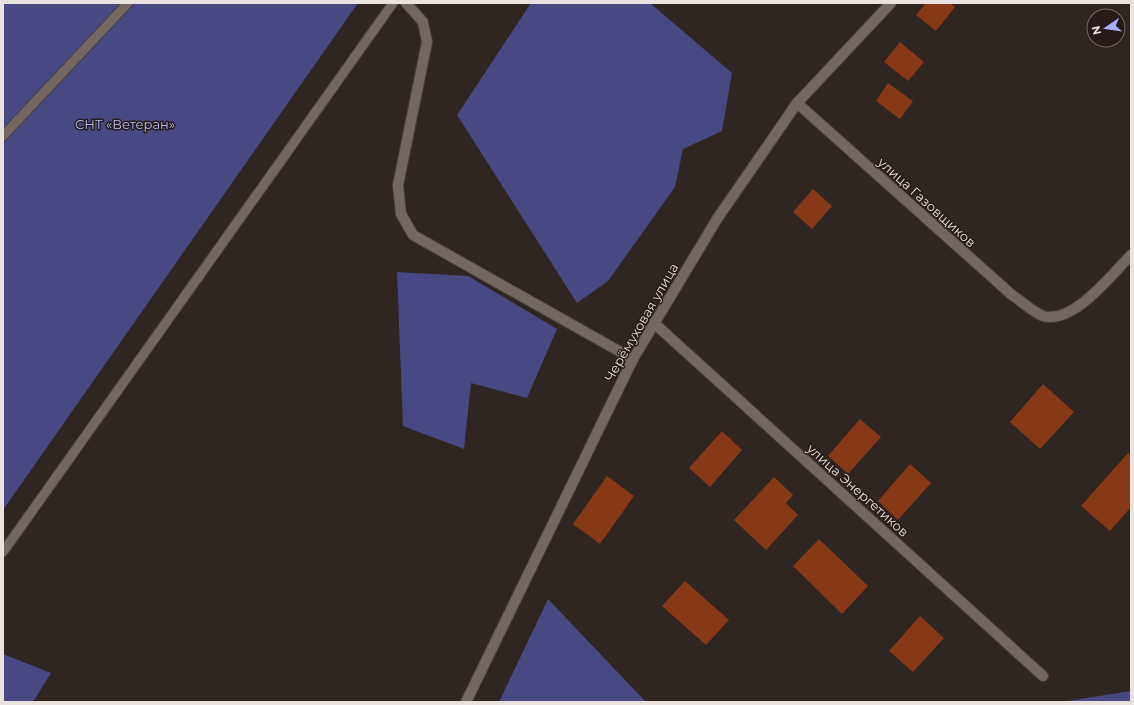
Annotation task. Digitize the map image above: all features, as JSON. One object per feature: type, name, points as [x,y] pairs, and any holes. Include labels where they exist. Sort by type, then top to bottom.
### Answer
[{"type":"street","points":[[406,3],[423,22],[427,42],[398,185],[401,214],[413,235],[633,359]]},
{"type":"street","name":"Черёмуховая улица","points":[[466,702],[633,359],[654,323],[718,219],[797,103],[892,3]]},
{"type":"street","name":"улица Газовщиков","points":[[797,103],[1012,295],[1043,316],[1065,315],[1085,303],[1131,255]]},
{"type":"street","name":"улица Энергетиков","points":[[654,323],[1044,676]]},
{"type":"lane","points":[[3,136],[128,3]]},
{"type":"lane","points":[[3,552],[393,3]]},
{"type":"green space","name":"СНТ «Ветеран»","points":[[3,3],[358,3],[3,510]]},
{"type":"green space","points":[[531,3],[650,3],[732,73],[722,131],[683,149],[675,187],[608,281],[577,303],[457,115]]},
{"type":"green space","points":[[397,272],[468,276],[557,329],[527,398],[471,383],[464,449],[403,426]]},
{"type":"green space","points":[[548,599],[646,702],[499,702]]},
{"type":"green space","points":[[3,654],[51,673],[33,702],[3,702]]},
{"type":"green space","points":[[1131,691],[1131,702],[1061,702]]},
{"type":"building","points":[[926,3],[950,3],[955,7],[936,31],[916,15]]},
{"type":"building","points":[[900,42],[924,62],[908,81],[884,62]]},
{"type":"building","points":[[888,83],[913,101],[900,119],[876,101]]},
{"type":"building","points":[[813,189],[832,206],[812,229],[793,212]]},
{"type":"building","points":[[1043,384],[1074,412],[1040,449],[1010,422]]},
{"type":"building","points":[[860,419],[881,437],[848,474],[828,456]]},
{"type":"building","points":[[722,431],[742,450],[710,487],[689,468]]},
{"type":"building","points":[[1128,453],[1131,456],[1131,507],[1110,531],[1081,506]]},
{"type":"building","points":[[910,464],[931,483],[898,520],[878,501]]},
{"type":"building","points":[[607,476],[634,496],[600,544],[573,524]]},
{"type":"building","points":[[774,477],[793,495],[786,503],[798,515],[766,550],[734,520]]},
{"type":"building","points":[[819,539],[868,586],[842,614],[793,566]]},
{"type":"building","points":[[685,581],[729,620],[706,645],[662,606]]},
{"type":"building","points":[[920,616],[944,638],[913,672],[889,651]]}]
